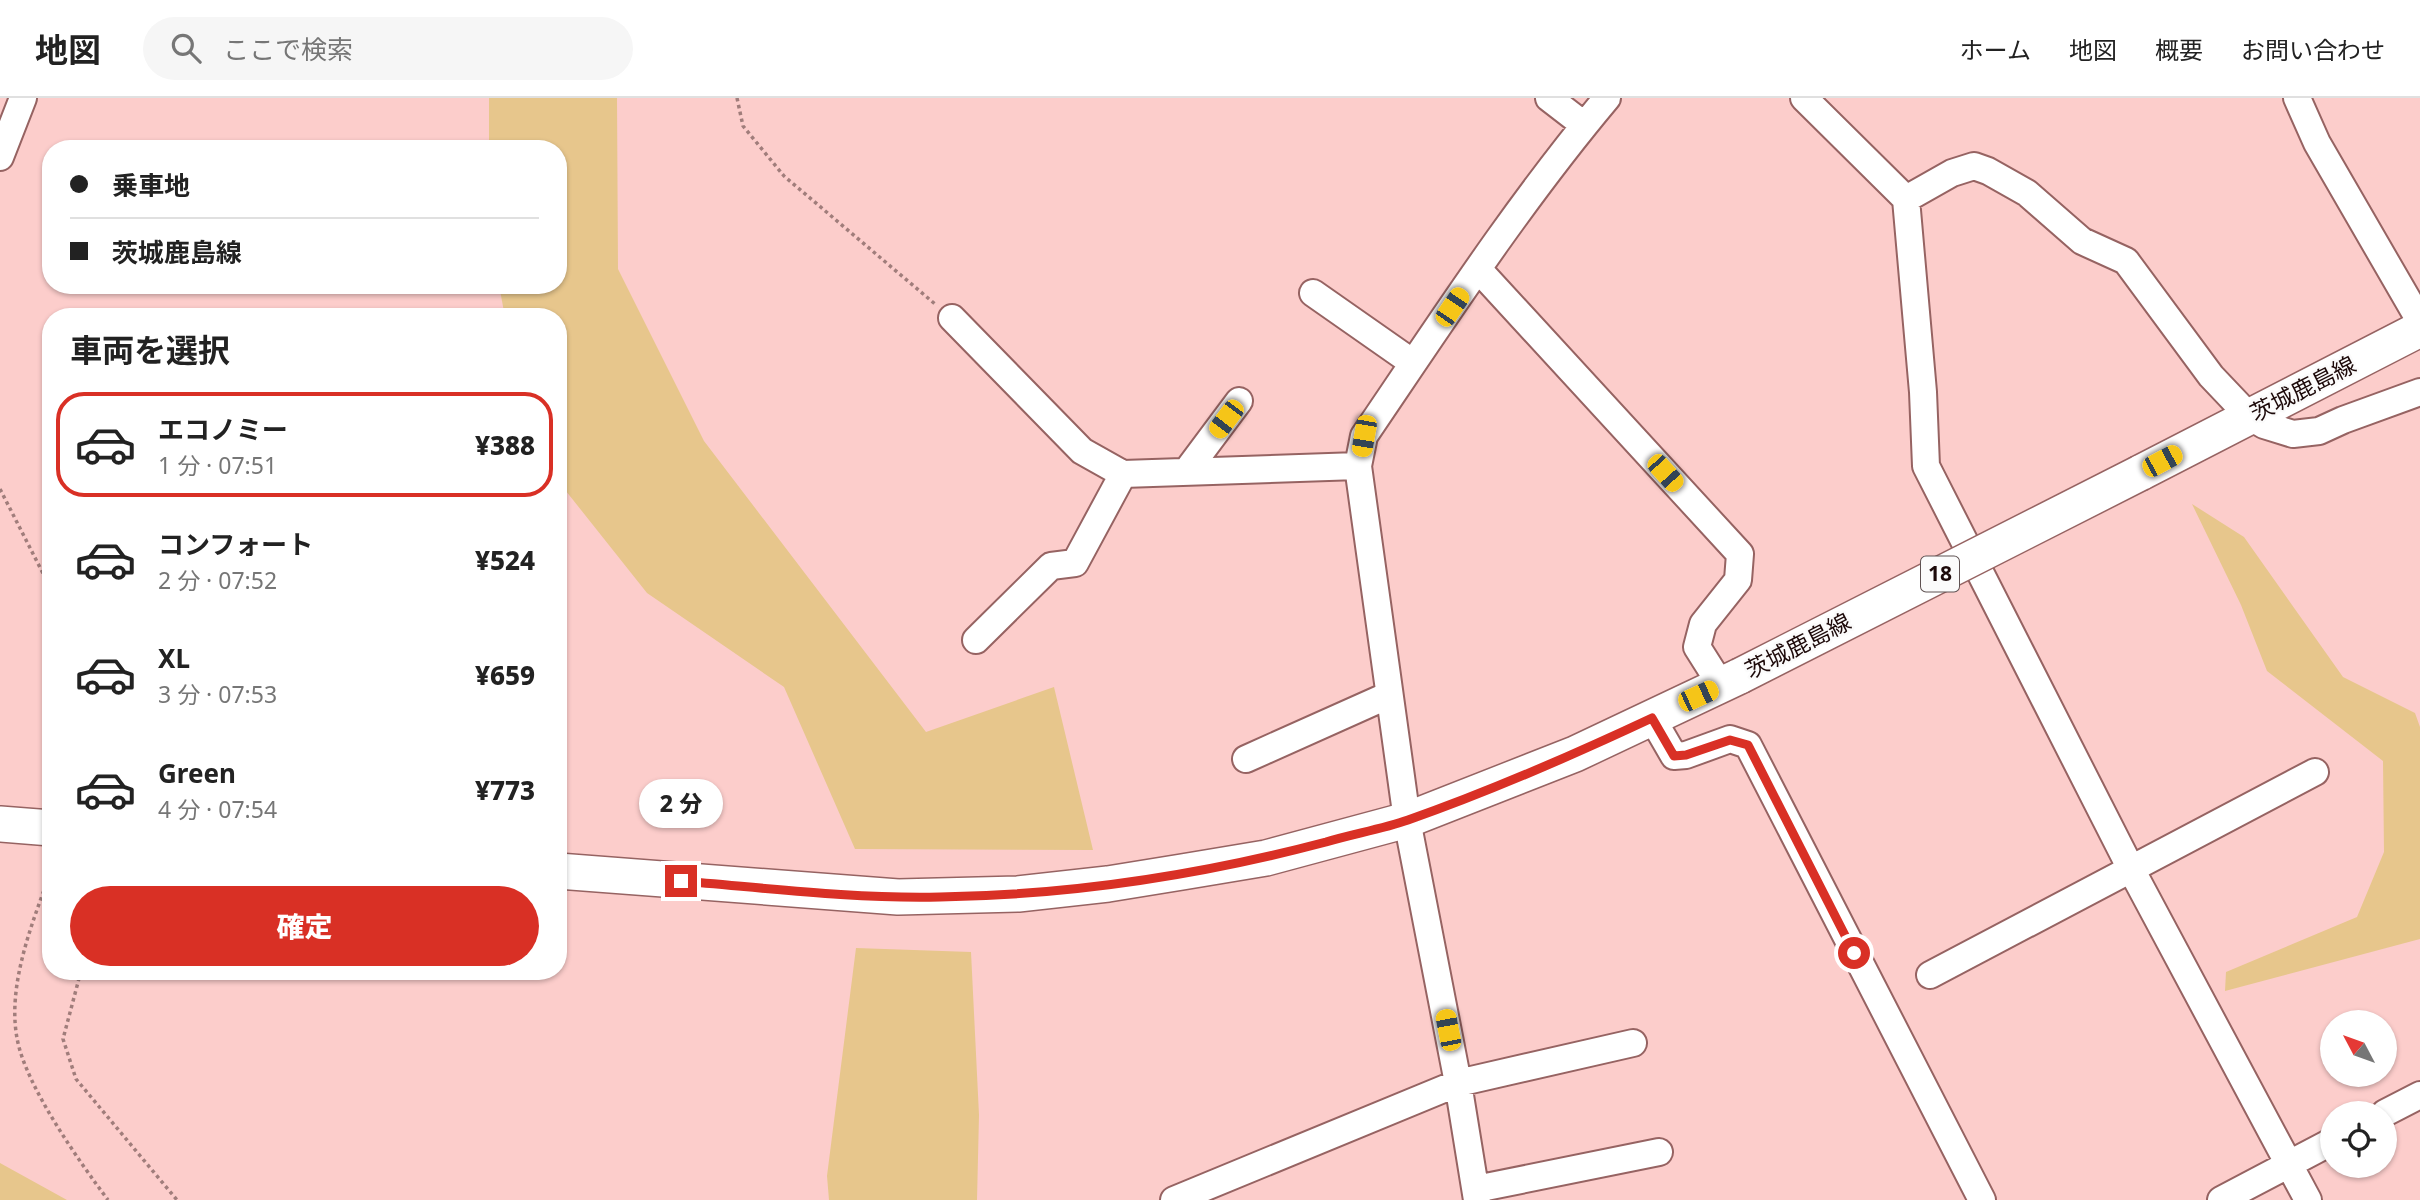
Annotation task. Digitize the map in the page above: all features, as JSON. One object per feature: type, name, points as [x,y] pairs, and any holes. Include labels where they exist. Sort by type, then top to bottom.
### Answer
[{"type":"main road","name":"茨城鹿島線","points":[[567,872],[850,894],[940,897],[1031,892],[1108,884],[1266,858],[1407,820],[1575,754],[1730,681],[2420,329]]},
{"type":"main road","points":[[0,824],[42,827]]},
{"type":"street","points":[[0,157],[23,98]]},
{"type":"street","points":[[1549,98],[1584,125]]},
{"type":"street","points":[[1607,98],[1584,125],[1478,269],[1413,363],[1364,436],[1358,466],[1407,820],[1477,1195],[1659,1152]]},
{"type":"street","points":[[1804,98],[1906,199],[1923,392],[1926,466],[2131,869],[2308,1200]]},
{"type":"street","points":[[2297,98],[2317,143],[2420,321]]},
{"type":"street","points":[[1906,199],[1952,173],[1974,166],[2027,193],[2082,240],[2126,261],[2211,376],[2249,416],[2264,425],[2293,434],[2319,431],[2420,392]]},
{"type":"street","points":[[1478,269],[1740,554],[1738,580],[1703,624],[1697,647],[1730,681]]},
{"type":"street","points":[[1313,293],[1413,363]]},
{"type":"street","points":[[952,318],[1082,450],[1123,474],[1358,466]]},
{"type":"street","points":[[1186,472],[1239,401]]},
{"type":"street","points":[[976,640],[1051,566],[1075,563],[1123,474]]},
{"type":"street","points":[[1246,759],[1389,695]]},
{"type":"street","points":[[1652,718],[1674,756],[1686,755],[1730,740],[1748,745],[1982,1200]]},
{"type":"street","points":[[1930,975],[2315,772]]},
{"type":"street","points":[[1174,1200],[1458,1083],[1633,1043]]},
{"type":"street","points":[[2397,1106],[2420,1094]]},
{"type":"street","points":[[2221,1200],[2320,1148]]},
{"type":"path","points":[[737,98],[743,125],[784,176],[952,318]]},
{"type":"path","points":[[0,489],[42,571]]},
{"type":"path","points":[[42,897],[20,971],[15,1010],[16,1038],[43,1101],[108,1200]]},
{"type":"path","points":[[79,980],[63,1039],[76,1079],[177,1200]]},
{"type":"shaded area","points":[[489,98],[617,98],[618,269],[704,441],[926,732],[1054,687],[1093,850],[855,849],[784,687],[647,593],[567,492],[567,308],[503,308],[501,294],[567,294],[567,140],[489,140]]},
{"type":"shaded area","points":[[2192,504],[2244,537],[2343,677],[2415,713],[2420,727],[2420,939],[2225,991],[2226,972],[2357,917],[2384,852],[2383,761],[2267,671],[2241,605]]},
{"type":"shaded area","points":[[856,948],[971,952],[979,1115],[977,1200],[829,1200],[827,1176]]},
{"type":"shaded area","points":[[0,1163],[67,1200],[0,1200]]},
{"type":"route","points":[[681,881],[898,897],[1018,894],[1108,884],[1266,858],[1407,820],[1575,754],[1652,718],[1674,756],[1686,755],[1730,740],[1748,745],[1854,953]]}]
